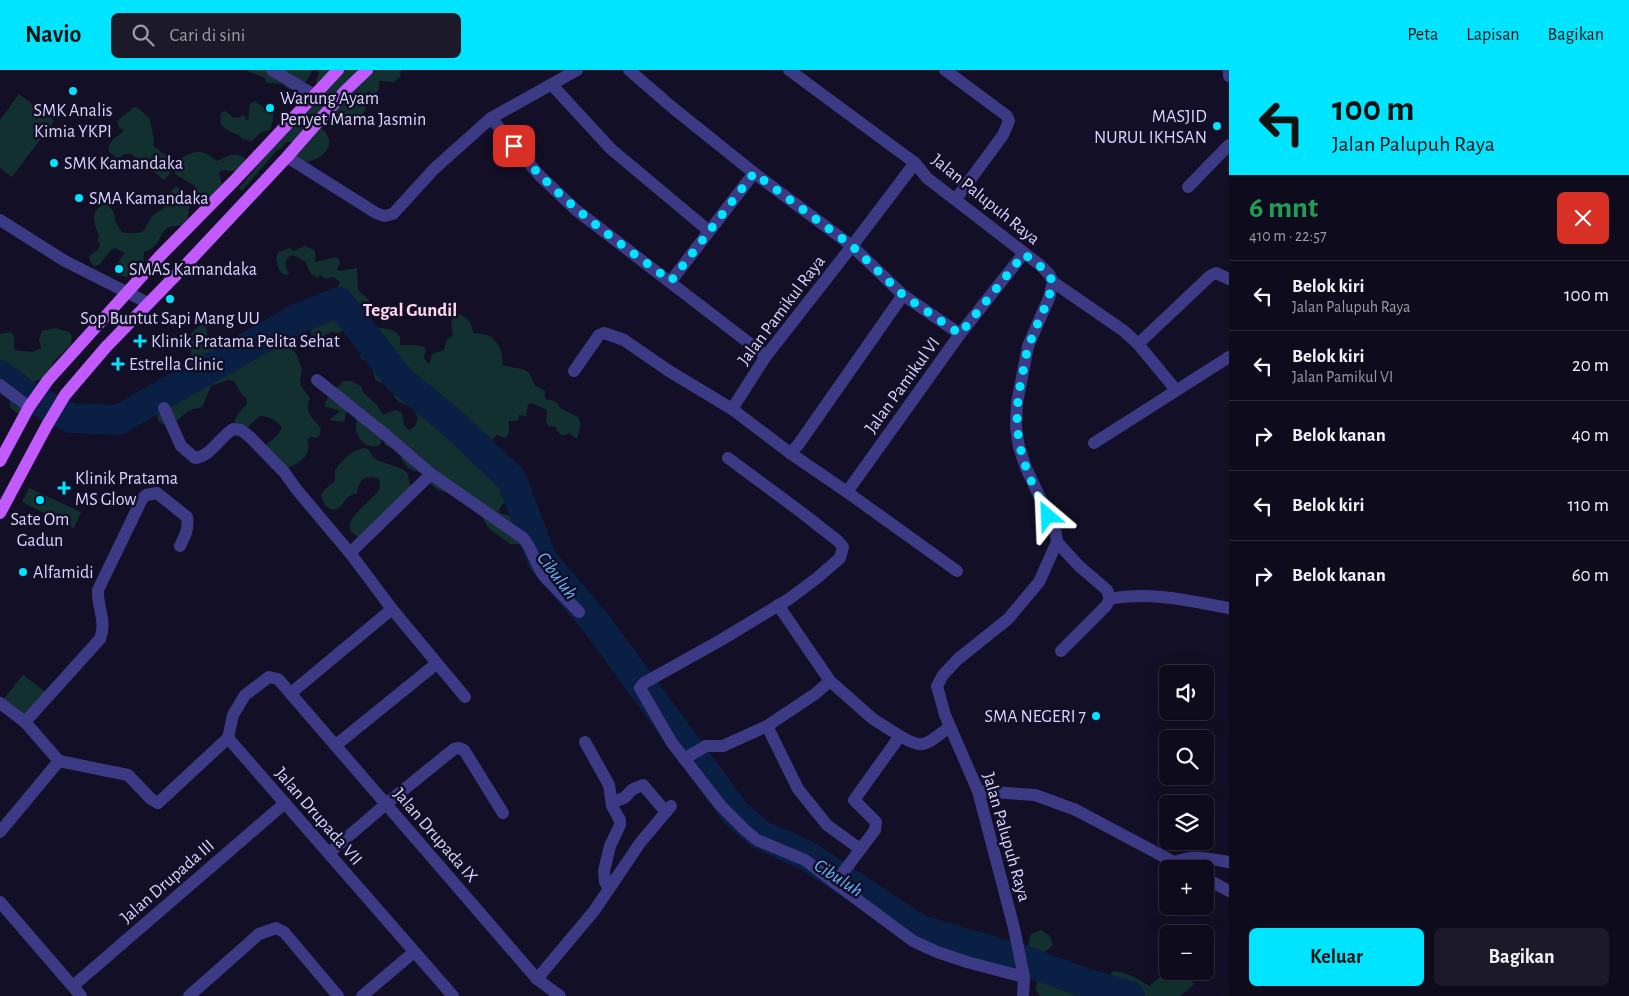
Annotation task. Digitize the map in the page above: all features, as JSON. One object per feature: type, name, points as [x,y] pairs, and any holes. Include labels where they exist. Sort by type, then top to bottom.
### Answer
[{"type":"main road","points":[[0,461],[30,405],[48,380],[127,293],[338,70]]},
{"type":"main road","points":[[0,513],[65,395],[106,347],[287,157],[346,90],[367,70]]},
{"type":"street","points":[[272,70],[314,95]]},
{"type":"street","points":[[287,157],[376,213],[384,216],[393,214],[434,169],[491,118],[577,70]]},
{"type":"street","points":[[629,70],[754,173],[852,246],[903,295],[960,334]]},
{"type":"street","name":"Jalan Palupuh Raya","points":[[790,70],[915,163],[927,178],[1040,265],[1049,274],[1053,282],[1124,331],[1138,344],[1176,390]]},
{"type":"street","points":[[1229,70],[1229,76]]},
{"type":"street","points":[[954,72],[1006,116],[1008,121],[1003,135],[956,199]]},
{"type":"street","points":[[552,85],[611,149],[710,231]]},
{"type":"street","points":[[491,118],[539,175],[564,198],[605,233],[671,281],[766,356]]},
{"type":"street","points":[[1188,187],[1229,145]]},
{"type":"street","name":"Jalan Pamikul Raya","points":[[732,409],[766,356],[915,163]]},
{"type":"street","points":[[671,281],[754,173]]},
{"type":"street","points":[[0,220],[65,261],[148,304]]},
{"type":"street","name":"Jalan Pamikul VI","points":[[847,492],[960,334],[1024,254]]},
{"type":"street","points":[[1138,344],[1210,276],[1216,272],[1229,279]]},
{"type":"street","points":[[1053,282],[1049,298],[1028,346],[1017,403],[1016,427],[1019,447],[1026,468],[1055,529],[1057,542],[1079,566],[1107,590],[1110,599],[1106,606],[1061,651]]},
{"type":"street","points":[[790,453],[798,445],[903,295]]},
{"type":"street","points":[[574,371],[599,335],[604,333],[624,340],[732,409],[790,453],[957,571]]},
{"type":"street","points":[[1094,443],[1229,357]]},
{"type":"street","points":[[316,380],[387,436],[431,474],[523,538],[530,546],[539,569],[544,576],[580,612]]},
{"type":"street","points":[[0,385],[30,405]]},
{"type":"street","points":[[164,408],[181,446],[195,458],[200,458],[208,452],[233,429],[237,428],[244,432],[284,472],[436,664],[465,697]]},
{"type":"street","points":[[728,458],[801,512],[843,547],[840,558],[817,578],[778,605],[642,685],[672,743],[688,756],[721,806],[757,840],[805,860],[838,878],[913,941],[937,952],[967,962],[1022,972]]},
{"type":"street","points":[[350,553],[431,474]]},
{"type":"street","points":[[25,722],[100,639],[104,629],[98,590],[146,495],[157,493],[187,517],[186,535],[180,546]]},
{"type":"street","name":"Jalan Palupuh Raya","points":[[1025,995],[1014,928],[978,791],[942,707],[938,686],[943,675],[958,659],[1008,619],[1038,582],[1057,542]]},
{"type":"street","points":[[1110,599],[1127,596],[1153,596],[1229,608]]},
{"type":"street","points":[[778,605],[830,681],[873,719],[916,745],[922,745],[950,727]]},
{"type":"street","points":[[0,703],[25,722],[59,761],[128,775],[151,799],[158,803],[228,738],[233,715],[245,695],[269,677],[278,678],[291,693],[392,609]]},
{"type":"street","points":[[336,745],[436,664]]},
{"type":"street","points":[[688,756],[706,746],[723,746],[767,726],[815,694],[830,681]]},
{"type":"street","name":"Jalan Drupada IX","points":[[291,693],[537,979],[560,996]]},
{"type":"street","points":[[767,726],[798,789],[827,825],[860,849]]},
{"type":"street","points":[[838,878],[876,830],[876,822],[854,800],[900,736]]},
{"type":"street","name":"Jalan Drupada VII","points":[[228,738],[453,996]]},
{"type":"street","points":[[585,742],[609,785],[612,802],[620,823],[610,846],[604,871],[605,882],[609,889]]},
{"type":"street","points":[[329,853],[454,749],[464,750],[503,813]]},
{"type":"street","points":[[0,832],[59,761]]},
{"type":"street","points":[[537,979],[594,911],[640,843],[669,809],[643,785],[633,789],[624,798],[612,802]]},
{"type":"street","points":[[978,791],[1035,795],[1076,810],[1171,860]]},
{"type":"street","name":"Jalan Drupada III","points":[[77,991],[284,803]]},
{"type":"street","points":[[1179,860],[1186,857],[1212,860]]},
{"type":"street","points":[[1214,860],[1229,862]]},
{"type":"street","points":[[1214,883],[1229,892]]},
{"type":"street","points":[[0,902],[77,991]]},
{"type":"street","points":[[195,994],[258,934],[276,928],[284,932],[338,996]]},
{"type":"street","points":[[362,996],[414,952]]},
{"type":"green space","points":[[248,70],[313,70],[307,80],[296,91],[288,89],[282,84],[267,83],[264,77]]},
{"type":"green space","points":[[317,70],[401,70],[400,77],[394,82],[379,81],[379,89],[374,95],[368,91],[365,111],[360,118],[347,124],[338,125],[332,120],[330,113],[315,124],[325,132],[329,140],[326,150],[318,158],[307,162],[301,161],[296,157],[294,142],[286,142],[242,191],[239,188],[273,147],[317,88],[316,81],[319,73]]},
{"type":"green space","points":[[19,94],[54,121],[12,177],[0,168],[0,120]]},
{"type":"green space","points":[[255,101],[273,114],[270,130],[260,133],[252,141],[242,139],[239,135],[230,132],[221,125],[220,114],[225,111],[233,117],[239,118],[243,115],[248,121],[250,104]]},
{"type":"green space","points":[[134,107],[138,108],[150,119],[154,140],[153,146],[176,163],[186,155],[194,152],[203,152],[217,161],[231,155],[241,156],[245,158],[246,164],[239,172],[222,170],[219,173],[223,189],[204,205],[193,204],[189,208],[188,218],[181,226],[167,228],[156,245],[144,252],[144,262],[139,272],[131,277],[127,277],[120,274],[116,265],[125,253],[115,248],[110,251],[100,264],[94,267],[90,261],[89,256],[98,250],[100,245],[99,235],[94,222],[97,210],[105,204],[112,209],[118,227],[124,233],[139,233],[144,230],[152,216],[164,208],[169,193],[176,186],[188,195],[193,195],[196,191],[195,186],[175,174],[174,168],[164,180],[131,154],[124,154],[120,158],[110,153],[108,149],[112,140],[124,131],[119,127],[117,121]]},
{"type":"green space","points":[[304,246],[315,250],[315,262],[335,257],[339,259],[340,263],[337,270],[357,268],[358,290],[370,301],[367,311],[374,328],[395,331],[400,337],[400,345],[424,347],[426,350],[424,358],[429,364],[432,354],[444,350],[447,339],[453,336],[452,320],[456,315],[460,314],[470,322],[473,333],[487,335],[495,341],[502,353],[502,365],[522,369],[529,373],[534,385],[545,391],[545,399],[554,401],[560,408],[578,417],[581,424],[577,439],[569,433],[562,436],[556,427],[548,426],[546,421],[547,410],[531,403],[528,405],[526,416],[519,415],[519,419],[516,421],[509,421],[509,432],[505,438],[497,435],[491,441],[489,468],[499,476],[500,483],[498,485],[514,486],[524,493],[525,497],[520,501],[516,501],[508,493],[499,509],[500,513],[513,517],[523,525],[526,534],[520,544],[510,544],[492,531],[482,516],[454,492],[438,490],[421,472],[409,469],[398,452],[385,445],[382,438],[380,445],[372,446],[365,444],[357,434],[356,417],[348,407],[344,422],[329,420],[340,411],[324,406],[327,399],[343,381],[351,381],[362,387],[362,391],[377,405],[383,415],[395,410],[402,413],[404,425],[409,430],[415,426],[418,418],[413,408],[399,402],[394,397],[396,385],[380,382],[375,379],[372,366],[360,357],[362,346],[351,341],[345,330],[338,333],[332,332],[317,339],[311,335],[313,326],[327,318],[332,312],[340,297],[337,288],[340,282],[334,277],[326,279],[320,275],[318,278],[315,277],[311,274],[306,262],[293,255],[285,263],[289,274],[284,275],[279,270],[276,259],[278,252],[290,248],[294,251]]},
{"type":"green space","points":[[201,325],[206,327],[208,337],[223,339],[224,360],[231,370],[235,367],[238,357],[251,340],[266,344],[287,343],[297,355],[302,370],[301,386],[310,398],[308,404],[309,412],[321,429],[320,435],[307,440],[307,453],[299,462],[287,468],[274,470],[269,465],[264,446],[277,436],[282,428],[272,419],[260,416],[247,428],[233,425],[237,415],[247,404],[246,398],[242,395],[234,381],[228,380],[211,386],[203,406],[189,411],[170,424],[158,421],[155,400],[160,394],[176,383],[193,384],[196,379],[184,360],[191,353],[190,337],[194,330]]},
{"type":"green space","points":[[56,328],[69,332],[72,336],[71,345],[53,362],[44,378],[34,381],[31,389],[17,391],[22,413],[17,413],[10,407],[9,397],[0,390],[0,334],[11,332],[14,336],[14,350],[33,352],[41,348],[39,339],[42,331]]},
{"type":"green space","points":[[358,449],[368,449],[377,460],[407,472],[411,487],[363,538],[354,534],[350,528],[351,522],[355,515],[378,491],[380,487],[379,479],[370,477],[364,479],[359,485],[357,493],[348,497],[337,509],[328,508],[321,495],[335,481],[335,470],[341,463]]},
{"type":"green space","points":[[29,488],[81,512],[74,528],[22,502]]},
{"type":"green space","points":[[23,675],[47,693],[24,721],[1,702]]},
{"type":"green space","points":[[1041,930],[1050,936],[1053,945],[1043,953],[1043,963],[1048,973],[1055,980],[1098,985],[1107,979],[1113,971],[1128,974],[1150,986],[1159,979],[1190,980],[1195,984],[1180,996],[1040,996],[1036,990],[1038,966],[1028,945],[1031,934]]},
{"type":"waterway","name":"Cibuluh","points":[[0,375],[25,394],[71,418],[118,420],[297,319],[339,302],[399,379],[456,426],[512,480],[542,560],[596,623],[736,814],[761,835],[806,855],[920,930],[1023,960],[1088,984],[1130,996]]},
{"type":"place","name":"SMK Analis Kimia YKPI","points":[[73,91]]},
{"type":"place","name":"Warung Ayam Penyet Mama Jasmin","points":[[270,108]]},
{"type":"place","name":"MASJID NURUL IKHSAN","points":[[1217,126]]},
{"type":"place","name":"SMK Kamandaka","points":[[54,163]]},
{"type":"place","name":"SMA Kamandaka","points":[[79,198]]},
{"type":"place","name":"SMAS Kamandaka","points":[[119,269]]},
{"type":"place","name":"Sop Buntut Sapi Mang UU","points":[[170,299]]},
{"type":"place","name":"Klinik Pratama Pelita Sehat","points":[[140,341]]},
{"type":"place","name":"Estrella Clinic","points":[[118,364]]},
{"type":"place","name":"Klinik Pratama MS Glow","points":[[64,488]]},
{"type":"place","name":"Sate Om Gadun","points":[[40,500]]},
{"type":"place","name":"Alfamidi","points":[[23,572]]},
{"type":"place","name":"SMA NEGERI 7","points":[[1096,716]]},
{"type":"district","name":"Tegal Gundil","points":[[410,309]]},
{"type":"route","points":[[514,146],[539,175],[576,210],[671,281],[754,173],[852,246],[903,295],[960,334],[1024,254],[1040,265],[1049,274],[1053,282],[1049,298],[1028,346],[1017,403],[1016,427],[1019,447],[1026,468],[1048,516]]}]
